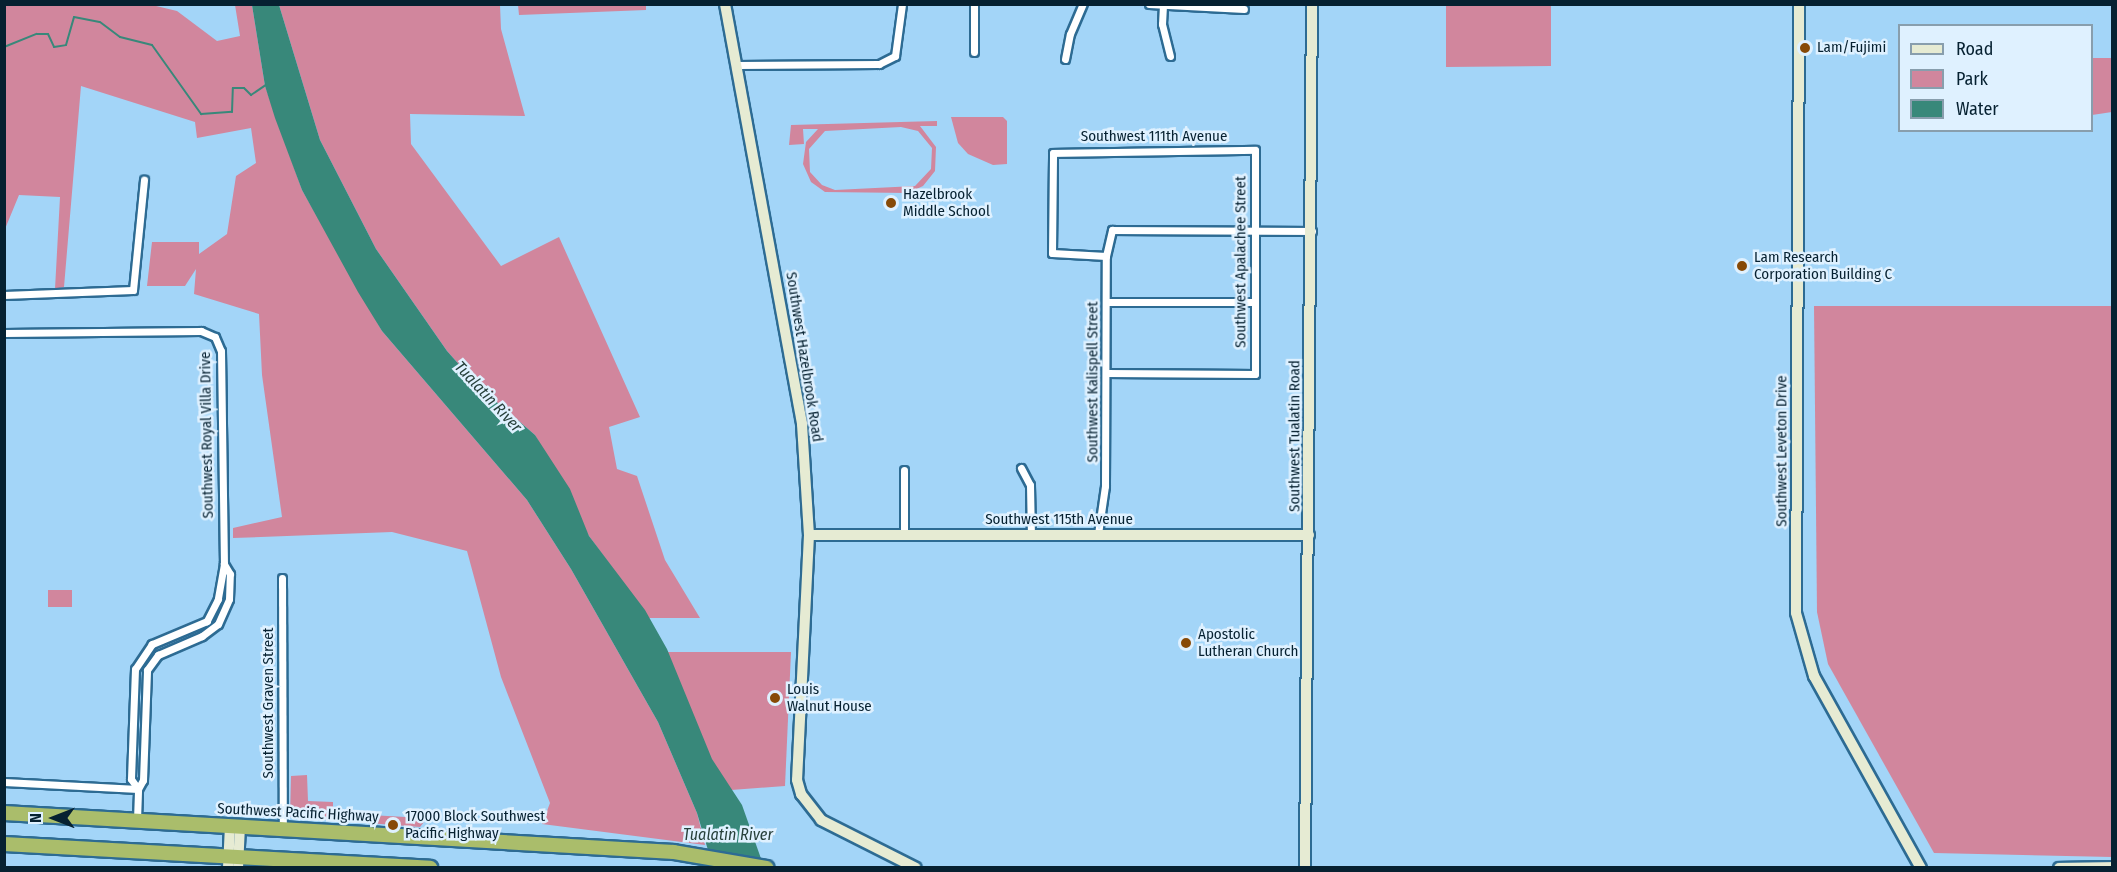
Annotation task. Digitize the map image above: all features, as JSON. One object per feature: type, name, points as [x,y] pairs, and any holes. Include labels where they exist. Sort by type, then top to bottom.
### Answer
[{"type":"highway","name":"Southwest Pacific Highway","points":[[4,813],[655,850],[767,867]]},
{"type":"highway","points":[[4,844],[233,862],[430,867]]},
{"type":"street","name":"Southwest Hazelbrook Road","points":[[725,4],[800,405],[809,535],[796,760],[799,787],[815,814],[829,826],[916,867]]},
{"type":"street","points":[[737,64],[879,64],[895,57],[902,4]]},
{"type":"street","points":[[974,4],[974,52]]},
{"type":"street","points":[[1065,59],[1070,34],[1083,4]]},
{"type":"street","points":[[1149,4],[1244,9]]},
{"type":"street","name":"Southwest Tualatin Road","points":[[1305,867],[1304,650],[1309,535],[1312,4]]},
{"type":"street","name":"Southwest Leveton Drive","points":[[1799,4],[1796,613],[1814,676],[1921,867]]},
{"type":"street","points":[[1162,5],[1162,24],[1170,56]]},
{"type":"street","name":"Southwest 111th Avenue","points":[[1106,256],[1052,253],[1053,153],[1255,150]]},
{"type":"street","name":"Southwest Apalachee Street","points":[[1106,373],[1255,374],[1255,150]]},
{"type":"street","points":[[4,295],[133,291],[144,180]]},
{"type":"street","name":"Southwest Kalispell Street","points":[[1098,534],[1105,486],[1106,256],[1112,230],[1255,231]]},
{"type":"street","points":[[1255,231],[1311,231]]},
{"type":"street","points":[[1107,302],[1254,302]]},
{"type":"street","name":"Southwest Royal Villa Drive","points":[[4,333],[201,331],[215,337],[221,351],[224,564],[217,603],[210,617],[197,627],[152,645],[135,669],[131,779],[138,789]]},
{"type":"street","points":[[1021,468],[1030,485],[1030,535]]},
{"type":"street","points":[[904,470],[904,535]]},
{"type":"street","name":"Southwest 115th Avenue","points":[[809,535],[1309,535]]},
{"type":"street","name":"Southwest Royal Villa Drive","points":[[137,820],[138,789],[143,780],[147,670],[158,655],[202,636],[218,624],[229,599],[230,574],[224,564]]},
{"type":"street","name":"Southwest Graven Street","points":[[282,578],[283,829]]},
{"type":"street","points":[[4,782],[138,789]]},
{"type":"street","points":[[233,862],[235,826]]},
{"type":"street","points":[[2059,867],[2112,867]]},
{"type":"green space","points":[[4,5],[152,5],[177,11],[217,41],[240,36],[235,5],[252,5],[265,86],[302,190],[382,331],[527,500],[571,569],[658,722],[697,813],[705,845],[542,824],[550,803],[501,677],[467,551],[392,532],[233,538],[233,528],[282,517],[262,375],[259,314],[194,294],[196,269],[185,286],[147,286],[152,242],[199,242],[199,254],[227,234],[236,176],[256,163],[251,128],[197,138],[195,122],[81,86],[64,287],[55,289],[60,197],[19,195],[5,229]]},
{"type":"green space","points":[[279,5],[500,5],[501,29],[525,116],[410,114],[411,144],[501,266],[559,237],[640,417],[609,427],[617,469],[637,476],[665,560],[700,618],[649,618],[589,536],[535,435],[479,387],[447,351],[376,249],[320,140]]},
{"type":"green space","points":[[518,5],[646,5],[646,10],[519,15]]},
{"type":"green space","points":[[1446,5],[1551,5],[1551,66],[1446,67]]},
{"type":"green space","points":[[2093,58],[2112,58],[2112,112],[2093,115]]},
{"type":"green space","points":[[951,117],[1003,117],[1007,121],[1007,164],[993,165],[968,154],[958,143]]},
{"type":"green space","points":[[937,121],[937,126],[920,126],[936,147],[935,171],[923,186],[908,193],[825,192],[811,182],[803,164],[806,142],[818,129],[803,129],[804,144],[789,145],[791,125]],"holes":[[[901,127],[918,131],[932,148],[931,169],[915,186],[835,190],[822,185],[810,172],[809,149],[825,131]]]},
{"type":"green space","points":[[1814,306],[2112,306],[2112,857],[1934,853],[1828,664],[1817,612]]},
{"type":"green space","points":[[48,590],[72,590],[72,607],[48,607]]},
{"type":"green space","points":[[666,652],[791,652],[785,786],[718,791]]},
{"type":"green space","points":[[307,775],[308,801],[333,802],[333,813],[424,818],[424,822],[420,827],[290,817],[291,776]]},
{"type":"water","name":"Tualatin River","points":[[252,5],[279,5],[320,140],[376,249],[447,351],[479,387],[535,435],[570,489],[589,536],[645,610],[667,649],[712,759],[742,805],[764,867],[713,867],[697,813],[658,722],[571,569],[527,500],[382,331],[358,292],[302,190],[275,118],[265,86]]},
{"type":"waterway","points":[[4,47],[37,34],[48,34],[54,47],[66,45],[74,17],[100,22],[120,37],[152,45],[201,114],[232,112],[233,88],[244,88],[251,95],[266,85]]},
{"type":"place","name":"Lam/Fujimi","points":[[1805,48]]},
{"type":"place","name":"Hazelbrook Middle School","points":[[891,203]]},
{"type":"place","name":"Lam Research Corporation Building C","points":[[1742,266]]},
{"type":"place","name":"Apostolic Lutheran Church","points":[[1186,643]]},
{"type":"place","name":"Louis Walnut House","points":[[775,698]]},
{"type":"place","name":"17000 Block Southwest Pacific Highway","points":[[393,825]]}]
